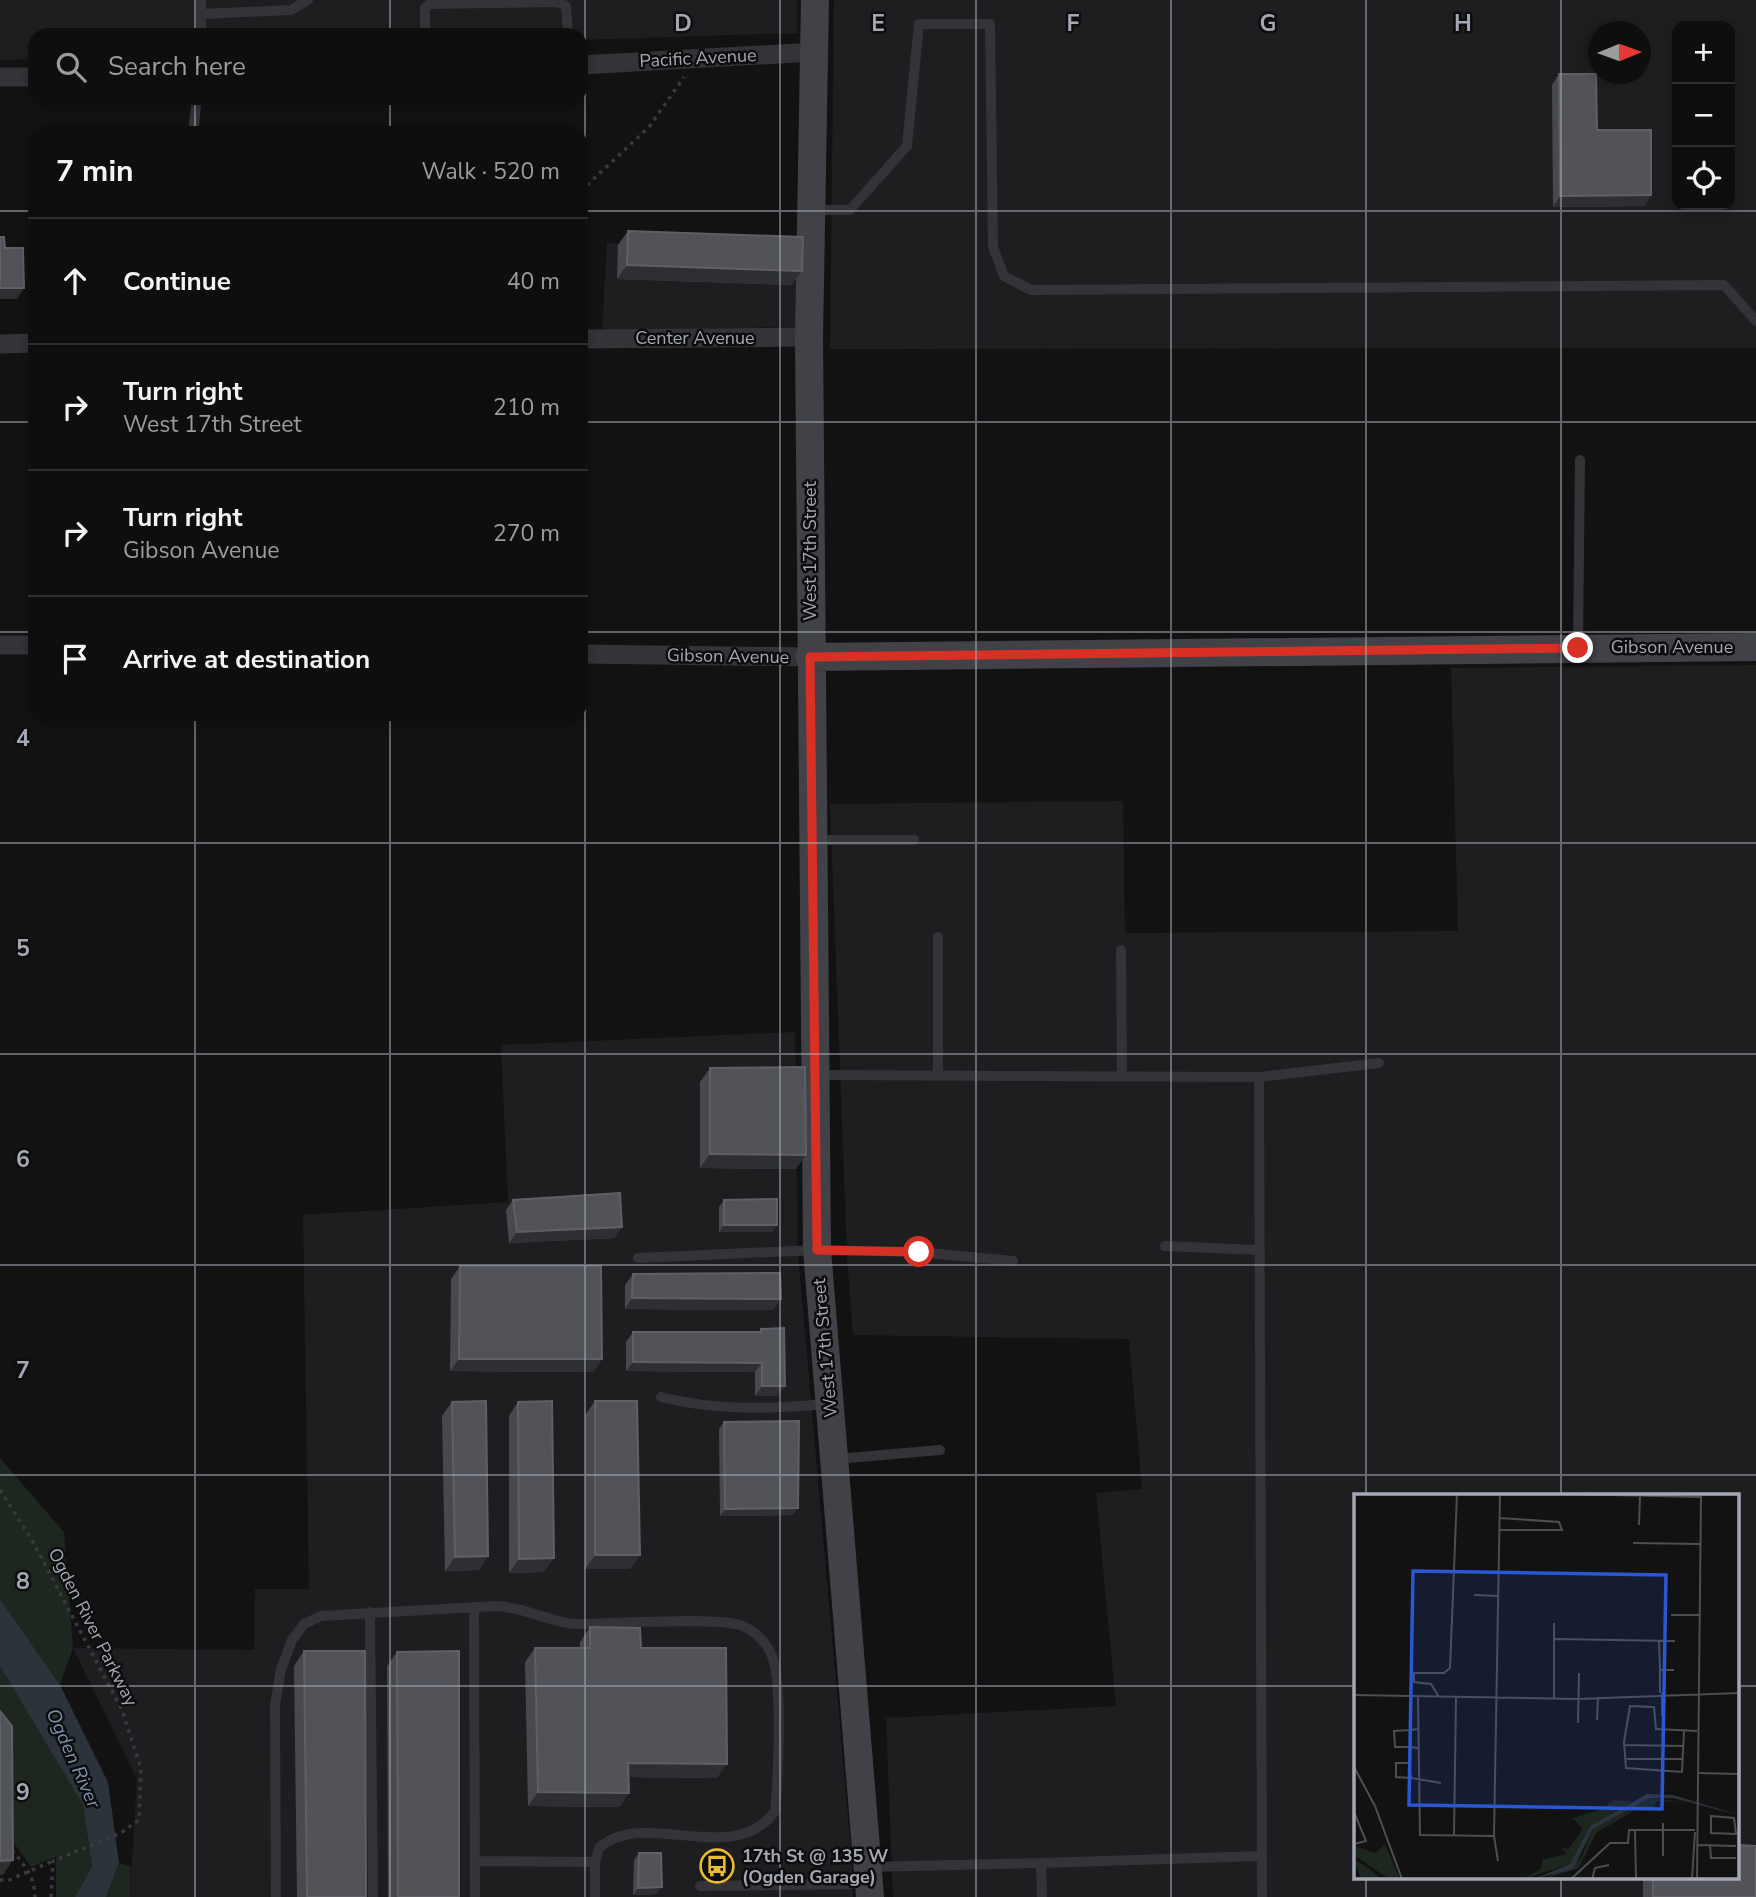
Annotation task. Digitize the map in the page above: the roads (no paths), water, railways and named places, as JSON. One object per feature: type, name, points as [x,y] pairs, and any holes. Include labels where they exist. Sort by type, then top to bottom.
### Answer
[{"type":"street","name":"West 17th Street","points":[[815,0],[809,337],[817,1250],[869,1882]]},
{"type":"street","name":"Pacific Avenue","points":[[588,65],[815,52]]},
{"type":"street","points":[[0,77],[28,77]]},
{"type":"street","name":"Center Avenue","points":[[588,338],[809,337]]},
{"type":"street","points":[[0,344],[28,343]]},
{"type":"street","points":[[0,645],[28,645]]},
{"type":"street","name":"Gibson Avenue","points":[[588,654],[810,657],[1756,647]]},
{"type":"lane","points":[[201,0],[201,28]]},
{"type":"lane","points":[[201,13],[291,10],[308,0]]},
{"type":"lane","points":[[425,28],[425,8],[430,2],[558,1],[566,6],[568,28]]},
{"type":"lane","points":[[811,211],[850,210],[907,146],[919,24],[990,23],[993,247],[1004,276],[1031,290],[1724,285],[1756,321]]},
{"type":"lane","points":[[194,126],[196,105]]},
{"type":"lane","points":[[1578,648],[1580,460]]},
{"type":"lane","points":[[812,840],[914,840]]},
{"type":"lane","points":[[937,1075],[938,937]]},
{"type":"lane","points":[[1121,950],[1122,1075]]},
{"type":"lane","points":[[815,1075],[1259,1077],[1379,1063]]},
{"type":"lane","points":[[1259,1077],[1262,1897]]},
{"type":"lane","points":[[1165,1246],[1258,1250]]},
{"type":"lane","points":[[638,1258],[817,1250],[919,1252],[1013,1261]]},
{"type":"lane","points":[[661,1396],[696,1406],[777,1409],[830,1403]]},
{"type":"lane","points":[[835,1459],[940,1450]]},
{"type":"lane","points":[[474,1607],[475,1897]]},
{"type":"lane","points":[[276,1897],[275,1705],[281,1669],[292,1640],[304,1624],[321,1616],[370,1612],[518,1607],[561,1622],[581,1625],[605,1622],[741,1625],[766,1644],[774,1660],[777,1684],[778,1784],[775,1811],[765,1824],[751,1832],[731,1836],[617,1836],[599,1848],[595,1862],[595,1897]]},
{"type":"lane","points":[[370,1612],[373,1897]]},
{"type":"lane","points":[[700,1885],[869,1882],[1041,1863],[1262,1856]]},
{"type":"lane","points":[[475,1861],[595,1862]]},
{"type":"lane","points":[[1041,1863],[1042,1897]]},
{"type":"water","name":"Ogden River","points":[[0,1599],[60,1685],[108,1782],[119,1863],[106,1897],[75,1897],[92,1867],[83,1805],[0,1666]]},
{"type":"place","name":"17th St @ 135 W (Ogden Garage)","points":[[717,1866]]}]
